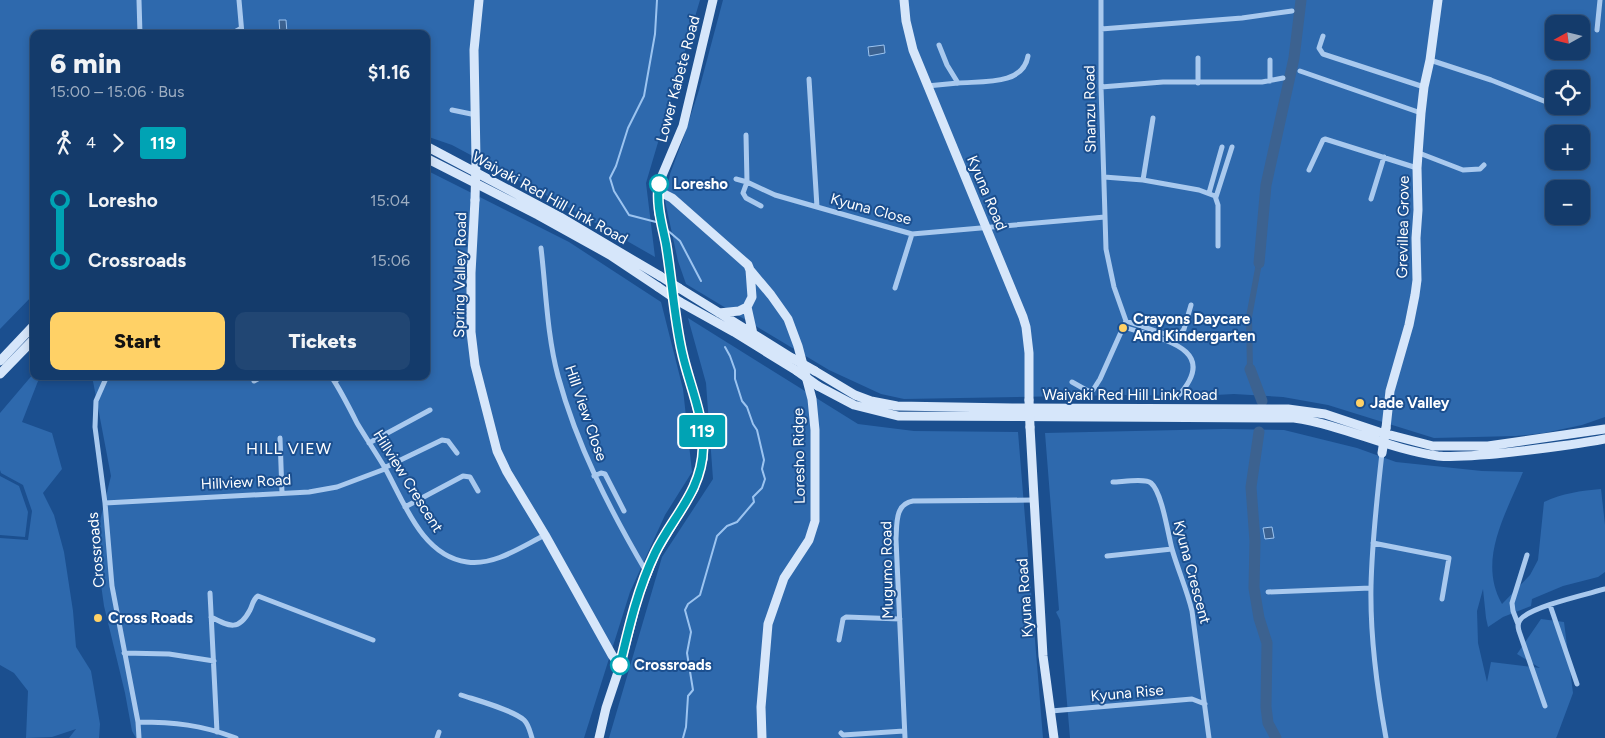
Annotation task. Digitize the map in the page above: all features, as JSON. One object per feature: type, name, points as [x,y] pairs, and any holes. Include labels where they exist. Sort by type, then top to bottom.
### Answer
[{"type":"main road","name":"Spring Valley Road","points":[[479,0],[474,50],[476,160],[470,312],[475,365],[497,451],[507,472],[620,666]]},
{"type":"main road","name":"Lower Kabete Road","points":[[599,738],[606,708],[620,666],[630,622],[647,573],[662,540],[694,489],[701,468],[703,451],[700,418],[678,332],[666,244],[659,209],[658,191],[661,178],[683,126],[713,0]]},
{"type":"main road","name":"Kyuna Road","points":[[904,0],[912,50],[987,228],[1026,327],[1030,362],[1028,400],[1043,656],[1054,738]]},
{"type":"main road","name":"Grevillea Grove","points":[[1382,453],[1390,390],[1409,325],[1416,288],[1417,168],[1421,113],[1438,0]]},
{"type":"main road","name":"Waiyaki Red Hill Link Road","points":[[430,148],[560,217],[660,276],[815,372],[855,395],[871,401],[897,406],[1288,409],[1324,414],[1379,432],[1433,446],[1488,446],[1605,429]]},
{"type":"main road","name":"Waiyaki Red Hill Link Road","points":[[430,160],[538,215],[610,255],[680,302],[734,332],[818,386],[854,405],[898,416],[1294,418],[1331,425],[1403,448],[1439,456],[1476,456],[1518,452],[1605,439]]},
{"type":"main road","name":"Loresho Ridge","points":[[658,191],[672,198],[748,265],[771,295],[788,319],[798,346],[812,398],[815,430],[815,521],[809,540],[784,578],[768,624],[761,707],[762,738]]},
{"type":"main road","points":[[718,313],[739,311],[747,307],[752,297],[750,270]]},
{"type":"main road","points":[[752,297],[766,294],[771,295]]},
{"type":"main road","points":[[747,307],[753,334]]},
{"type":"main road","points":[[0,361],[30,329]]},
{"type":"main road","points":[[0,374],[30,343]]},
{"type":"street","points":[[140,0],[140,30]]},
{"type":"street","points":[[239,0],[241,30]]},
{"type":"street","name":"Shanzu Road","points":[[1101,0],[1101,87],[1106,249],[1109,270],[1125,324]]},
{"type":"street","points":[[1597,30],[1600,0]]},
{"type":"street","points":[[1101,29],[1242,18],[1292,11]]},
{"type":"street","points":[[1322,36],[1319,48],[1324,54],[1424,86]]},
{"type":"street","points":[[940,45],[947,65],[958,83]]},
{"type":"street","points":[[927,86],[1004,80],[1018,74],[1026,64],[1028,56]]},
{"type":"street","points":[[1198,58],[1198,83]]},
{"type":"street","points":[[1270,60],[1270,81]]},
{"type":"street","points":[[1430,60],[1492,80],[1545,101]]},
{"type":"street","points":[[1300,71],[1421,113]]},
{"type":"street","points":[[1101,87],[1163,82],[1270,81],[1283,78]]},
{"type":"street","name":"Kyuna Close","points":[[809,79],[817,207],[912,234],[987,228]]},
{"type":"street","points":[[452,110],[476,115]]},
{"type":"street","points":[[1143,180],[1153,118]]},
{"type":"street","points":[[746,135],[748,182],[743,193],[746,198],[761,206]]},
{"type":"street","points":[[1309,170],[1325,139],[1417,168]]},
{"type":"street","points":[[1209,193],[1222,147]]},
{"type":"street","points":[[1218,246],[1218,205],[1216,198],[1232,147]]},
{"type":"street","points":[[1418,153],[1464,170],[1480,169],[1484,165]]},
{"type":"street","points":[[1371,199],[1384,157]]},
{"type":"street","points":[[1104,177],[1143,180],[1209,193],[1216,198]]},
{"type":"street","points":[[736,179],[748,182],[775,195],[817,207]]},
{"type":"street","points":[[987,228],[1105,218]]},
{"type":"street","points":[[895,288],[912,234]]},
{"type":"street","name":"Hill View Close","points":[[541,248],[550,331],[558,375],[574,426],[594,476],[647,573]]},
{"type":"street","points":[[1125,324],[1171,336],[1179,336],[1184,329],[1191,305]]},
{"type":"street","points":[[1072,382],[1088,391],[1093,390],[1100,380],[1125,324]]},
{"type":"street","points":[[1125,324],[1177,346],[1191,358],[1194,367],[1191,380],[1178,396]]},
{"type":"street","name":"Crossroads","points":[[105,380],[99,392],[95,413],[95,427],[105,503],[112,586],[140,738]]},
{"type":"street","name":"Hillview Crescent","points":[[333,380],[405,507],[423,534],[434,546],[454,559],[468,563],[493,560],[545,535]]},
{"type":"street","points":[[369,443],[430,410]]},
{"type":"street","points":[[280,438],[282,493]]},
{"type":"street","name":"Hillview Road","points":[[105,503],[309,492],[337,487],[385,469],[442,440],[448,441],[457,453]]},
{"type":"street","points":[[1382,453],[1373,543],[1371,588],[1375,654],[1386,738]]},
{"type":"street","points":[[594,476],[601,473],[605,474],[624,511]]},
{"type":"street","points":[[405,507],[463,476],[470,477],[478,491]]},
{"type":"street","name":"Kyuna Crescent","points":[[1113,482],[1147,481],[1153,485],[1162,509],[1172,549],[1192,611],[1206,704],[1209,738]]},
{"type":"street","name":"Mugumo Road","points":[[905,738],[896,533],[898,513],[904,504],[913,501],[1033,500]]},
{"type":"street","points":[[1373,543],[1448,558],[1442,599]]},
{"type":"street","points":[[1107,556],[1172,549]]},
{"type":"street","points":[[1527,555],[1512,603],[1544,706]]},
{"type":"street","points":[[1268,592],[1371,588]]},
{"type":"street","points":[[1518,624],[1525,615],[1550,605],[1605,589]]},
{"type":"street","points":[[210,593],[216,732]]},
{"type":"street","points":[[211,617],[225,625],[235,626],[250,611],[255,597],[258,596],[373,640]]},
{"type":"street","points":[[1550,605],[1577,684]]},
{"type":"street","points":[[839,640],[843,618],[900,619]]},
{"type":"street","points":[[124,653],[169,654],[214,661]]},
{"type":"street","points":[[461,695],[516,715],[525,721],[532,738]]},
{"type":"street","name":"Kyuna Rise","points":[[1050,711],[1192,700],[1206,704]]},
{"type":"street","points":[[138,722],[173,722],[198,726],[236,738]]},
{"type":"street","points":[[841,733],[843,735],[904,731]]},
{"type":"shaded area","points":[[0,0],[700,0],[646,183],[655,257],[564,205],[452,145],[430,137],[430,30],[30,30],[30,298],[0,329]]},
{"type":"shaded area","points":[[723,0],[1605,0],[1605,417],[1582,425],[1544,433],[1516,436],[1434,438],[1328,405],[1283,397],[1234,394],[904,399],[881,394],[829,370],[686,284],[678,261],[665,201],[670,174],[699,90]]},
{"type":"shaded area","points":[[279,20],[286,20],[287,30],[280,30]]},
{"type":"shaded area","points":[[884,45],[885,53],[869,56],[868,47]]},
{"type":"shaded area","points":[[430,172],[569,242],[661,302],[683,389],[692,472],[665,515],[630,592],[584,738],[136,738],[132,731],[104,606],[95,541],[111,476],[93,380],[430,380]]},
{"type":"shaded area","points":[[688,318],[858,424],[914,431],[1018,432],[1043,738],[609,738],[662,557],[713,479],[706,383]]},
{"type":"shaded area","points":[[30,378],[30,380],[38,380],[22,422],[52,433],[62,469],[43,493],[54,515],[64,552],[73,611],[76,647],[91,671],[100,724],[99,738],[69,738],[76,729],[52,737],[26,738],[28,691],[14,673],[0,665],[0,538],[28,540],[32,511],[23,485],[1,473],[0,470],[0,413]]},
{"type":"shaded area","points":[[1224,429],[1284,430],[1357,448],[1396,462],[1482,471],[1523,472],[1502,521],[1493,554],[1492,571],[1495,587],[1502,604],[1530,575],[1538,560],[1544,502],[1565,494],[1601,489],[1605,525],[1605,572],[1598,577],[1563,586],[1532,599],[1531,606],[1503,617],[1488,627],[1483,589],[1477,611],[1478,643],[1487,682],[1491,662],[1540,668],[1517,654],[1541,619],[1564,622],[1573,693],[1556,738],[1070,738],[1060,620],[1056,612],[1059,610],[1045,433]]},
{"type":"shaded area","points":[[0,476],[19,486],[28,512],[25,537],[0,535]]},
{"type":"shaded area","points":[[1272,527],[1274,538],[1265,539],[1263,528]]},
{"type":"waterway","points":[[656,222],[629,215],[614,191],[610,178],[616,166],[628,128],[644,96],[655,34],[657,0]]},
{"type":"waterway","points":[[1259,263],[1266,185],[1294,58],[1301,0]]},
{"type":"waterway","points":[[666,229],[680,241],[701,281]]},
{"type":"waterway","points":[[1250,369],[1249,317],[1259,263]]},
{"type":"waterway","points":[[683,738],[686,727],[688,696],[693,690],[687,653],[691,632],[685,610],[688,604],[700,595],[717,536],[727,526],[737,522],[754,502],[753,497],[762,488],[765,479],[762,469],[764,460],[757,430],[747,407],[742,401],[735,379],[735,370],[725,347]]},
{"type":"waterway","points":[[1250,369],[1262,401]]},
{"type":"waterway","points":[[1259,432],[1251,487],[1255,541],[1254,588],[1259,618],[1267,643],[1266,707],[1268,723],[1276,738]]},
{"type":"bus line","name":"119","points":[[620,665],[630,622],[655,554],[694,489],[699,478],[703,459],[703,435],[700,418],[678,332],[666,244],[659,209],[659,184]]},
{"type":"place","name":"Loresho","points":[[659,184]]},
{"type":"place","name":"Crayons Daycare And Kindergarten","points":[[1123,328]]},
{"type":"place","name":"Jade Valley","points":[[1360,403]]},
{"type":"place","name":"Cross Roads","points":[[98,618]]},
{"type":"place","name":"Crossroads","points":[[620,665]]},
{"type":"district","name":"HILL VIEW","points":[[289,448]]}]
